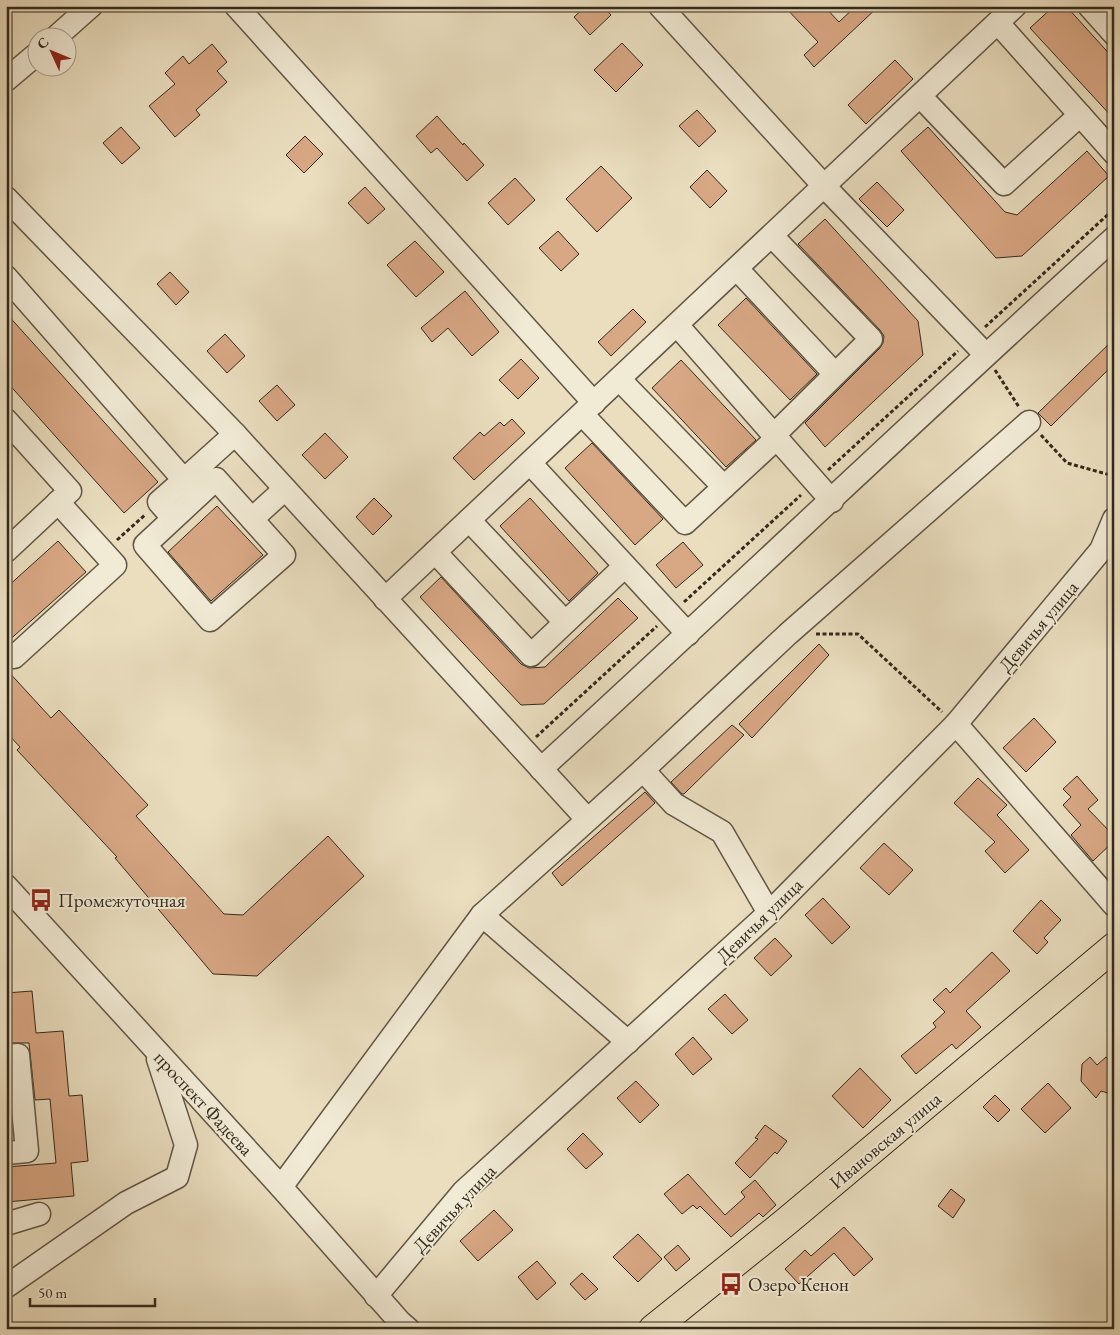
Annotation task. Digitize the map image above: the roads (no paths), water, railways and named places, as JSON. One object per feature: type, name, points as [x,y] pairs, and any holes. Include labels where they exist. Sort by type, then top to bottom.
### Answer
[{"type":"main road","name":"Ивановская улица","points":[[653,1328],[787,1221],[1114,947]]},
{"type":"street","points":[[66,28],[91,6]]},
{"type":"street","points":[[236,6],[588,408],[685,523],[775,437],[871,339],[772,236]]},
{"type":"street","points":[[660,6],[825,187],[986,355]]},
{"type":"street","points":[[385,599],[825,187],[1015,6]]},
{"type":"street","points":[[1089,6],[1114,34]]},
{"type":"street","points":[[998,23],[1114,153]]},
{"type":"street","points":[[6,80],[28,61]]},
{"type":"street","points":[[920,96],[1004,184],[1080,115]]},
{"type":"street","points":[[6,198],[235,434],[587,819]]},
{"type":"street","points":[[541,769],[1114,238]]},
{"type":"street","points":[[737,269],[835,374]]},
{"type":"street","points":[[6,277],[184,480]]},
{"type":"street","points":[[677,325],[832,501]]},
{"type":"street","points":[[619,379],[724,487]]},
{"type":"street","points":[[6,420],[70,491],[6,550]]},
{"type":"street","points":[[281,1187],[482,915],[643,770],[788,634],[1029,422]]},
{"type":"street","points":[[166,510],[216,479],[284,555],[210,620],[145,545],[166,510],[184,480],[235,434]]},
{"type":"street","points":[[530,462],[688,634]]},
{"type":"street","points":[[252,519],[285,489]]},
{"type":"street","points":[[14,657],[115,565],[58,502]]},
{"type":"street","name":"Девичья улица","points":[[376,1296],[463,1192],[769,913],[956,724],[1101,550],[1114,519]]},
{"type":"street","points":[[469,520],[565,622]]},
{"type":"street","points":[[435,552],[531,654],[625,566]]},
{"type":"street","points":[[956,724],[1114,905]]},
{"type":"street","points":[[643,770],[674,804],[722,832],[769,913]]},
{"type":"street","name":"проспект Фадеева","points":[[6,886],[281,1187],[402,1327]]},
{"type":"street","points":[[482,915],[628,1042]]},
{"type":"street","points":[[7,1286],[82,1236],[126,1203],[177,1177],[186,1145],[156,1051]]},
{"type":"street","points":[[6,1056],[18,1056],[26,1151],[6,1153]]},
{"type":"street","points":[[6,1224],[39,1214]]},
{"type":"place","name":"Промежуточная","points":[[41,900]]},
{"type":"place","name":"Озеро Кенон","points":[[731,1284]]}]
